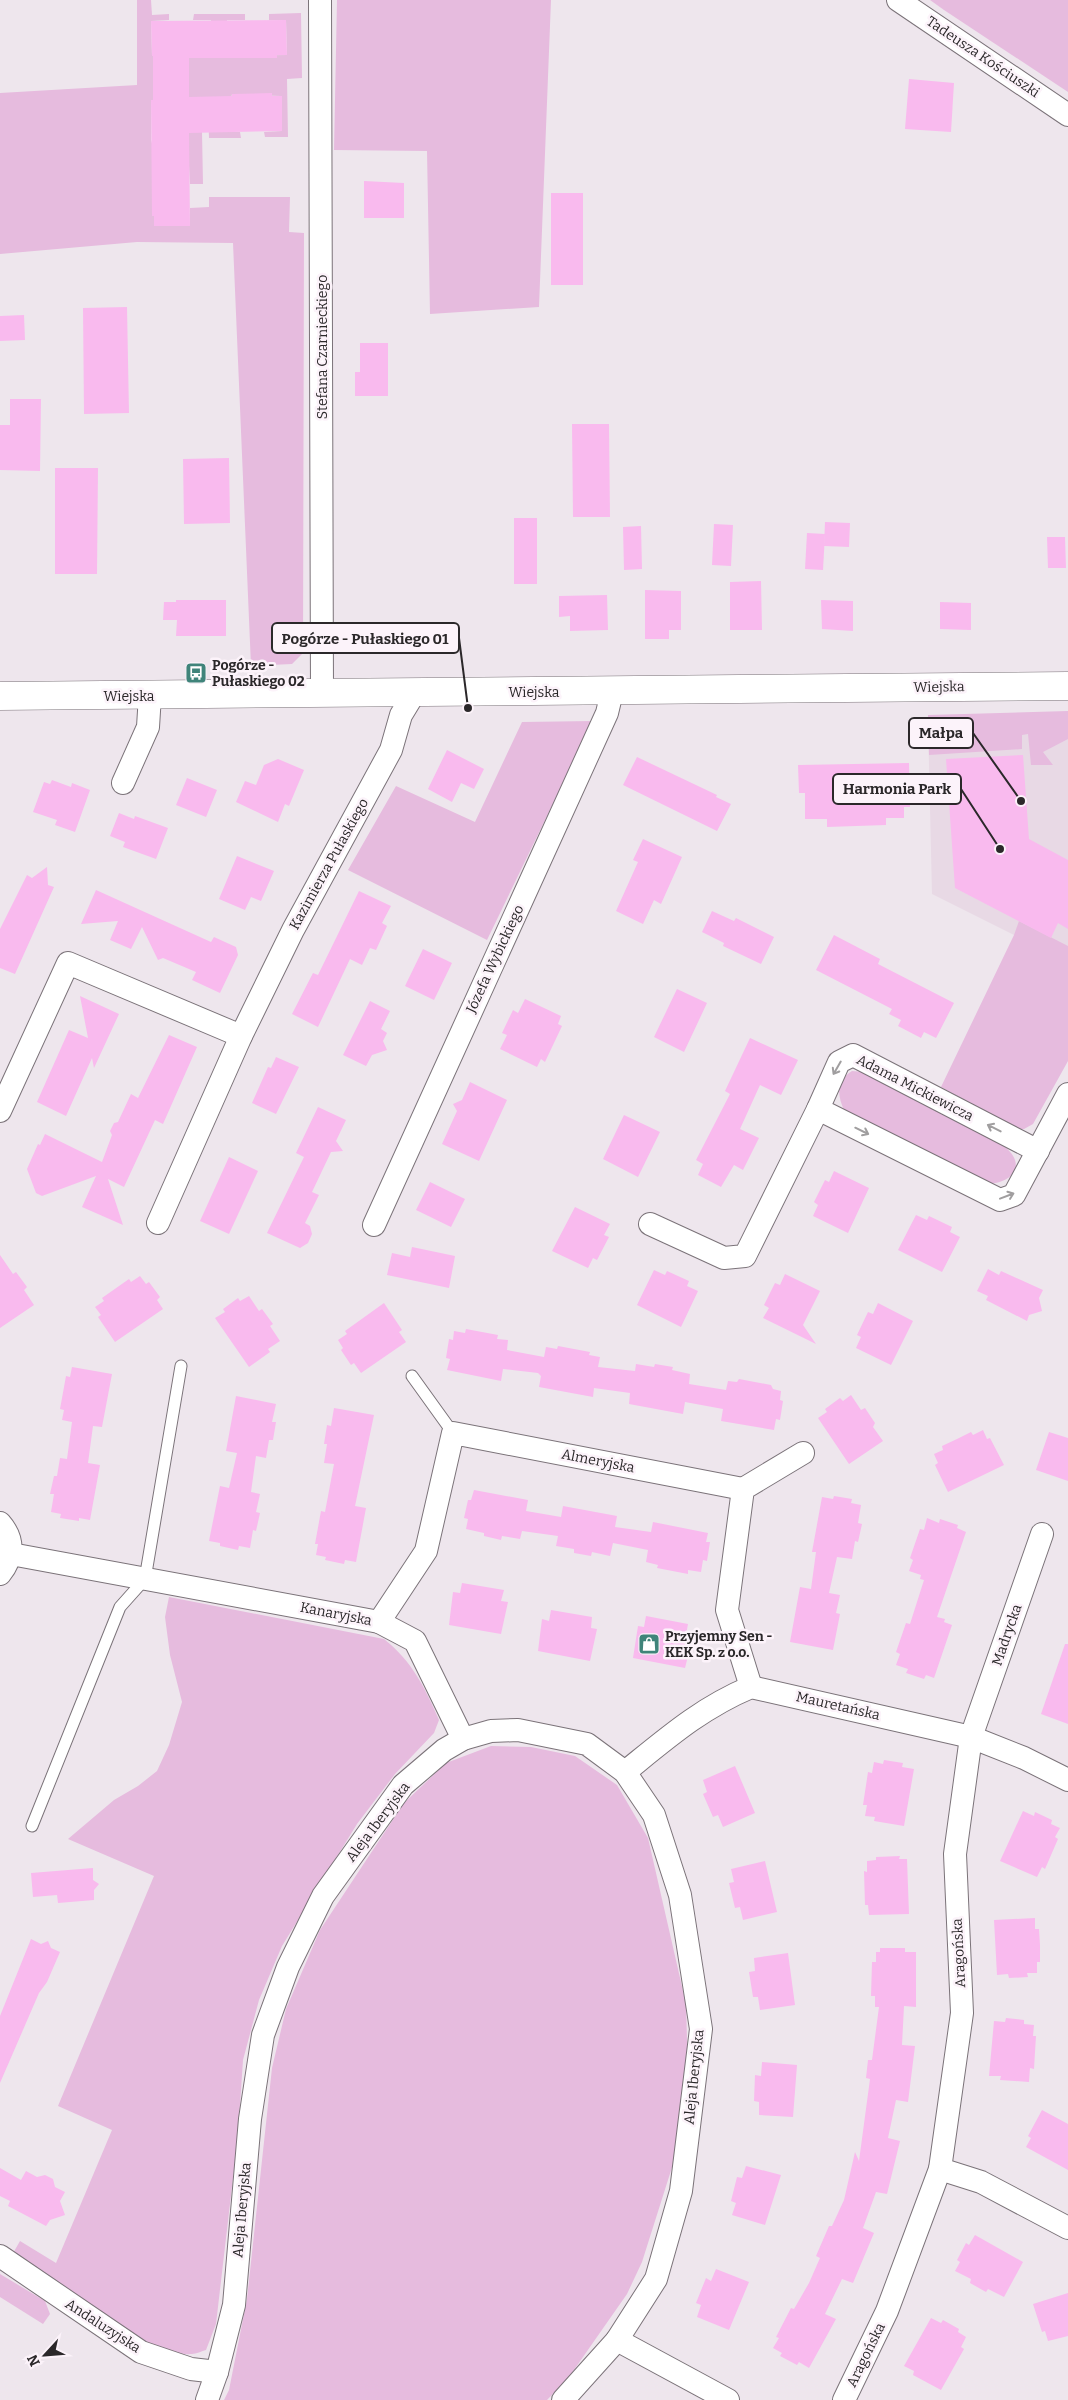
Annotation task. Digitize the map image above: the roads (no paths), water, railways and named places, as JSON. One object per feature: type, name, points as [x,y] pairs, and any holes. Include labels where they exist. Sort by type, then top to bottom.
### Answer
[{"type":"street","name":"Stefana Czarnieckiego","points":[[320,0],[322,694]]},
{"type":"street","name":"Tadeusza Kościuszki","points":[[898,0],[1068,115]]},
{"type":"street","name":"Wiejska","points":[[0,696],[612,692],[1068,686]]},
{"type":"street","name":"Kazimierza Pułaskiego","points":[[158,1223],[241,1036],[293,930],[391,750],[402,715],[415,692]]},
{"type":"street","name":"Józefa Wybickiego","points":[[374,1225],[608,712],[612,692]]},
{"type":"street","points":[[123,783],[148,727],[150,695]]},
{"type":"street","points":[[0,1111],[68,963],[241,1036]]},
{"type":"street","name":"Adama Mickiewicza","points":[[650,1224],[724,1258],[745,1256],[818,1109],[839,1062],[853,1055],[1038,1151]]},
{"type":"street","points":[[818,1109],[1000,1200],[1014,1195],[1068,1094]]},
{"type":"street","points":[[379,1622],[426,1551],[453,1433]]},
{"type":"street","name":"Almeryjska","points":[[453,1433],[743,1489]]},
{"type":"street","points":[[625,1772],[691,1718],[727,1697],[751,1687],[727,1610],[743,1489],[803,1452]]},
{"type":"street","points":[[0,1524],[8,1533],[11,1554],[7,1565],[0,1574]]},
{"type":"street","name":"Madrycka","points":[[971,1737],[1042,1534]]},
{"type":"street","name":"Kanaryjska","points":[[11,1554],[379,1622],[415,1640],[463,1739]]},
{"type":"street","name":"Mauretańska","points":[[751,1687],[971,1737],[1024,1758],[1068,1780]]},
{"type":"street","name":"Aleja Iberyjska","points":[[206,2400],[217,2372],[234,2305],[250,2119],[263,2035],[288,1967],[323,1896],[403,1785],[444,1750],[463,1739],[491,1731],[518,1730],[587,1744],[625,1772],[654,1815],[680,1895],[701,2029],[681,2191],[656,2279],[617,2340],[563,2400]]},
{"type":"street","name":"Aragońska","points":[[844,2400],[887,2311],[940,2169],[962,2013],[955,1854],[971,1737]]},
{"type":"street","points":[[940,2169],[981,2182],[1068,2228]]},
{"type":"street","name":"Andaluzyjska","points":[[0,2256],[141,2352],[191,2369],[217,2372]]},
{"type":"street","points":[[617,2340],[728,2400]]},
{"type":"lane","points":[[32,1826],[120,1606],[145,1579],[181,1366]]},
{"type":"lane","points":[[412,1376],[453,1433]]},
{"type":"place","name":"Pogórze - Pułaskiego 02","points":[[196,673]]},
{"type":"place","name":"Pogórze - Pułaskiego 01","points":[[468,708]]},
{"type":"place","name":"Małpa","points":[[1021,801]]},
{"type":"place","name":"Harmonia Park","points":[[1000,849]]},
{"type":"place","name":"Przyjemny Sen - KEK Sp. z o.o.","points":[[649,1644]]}]
